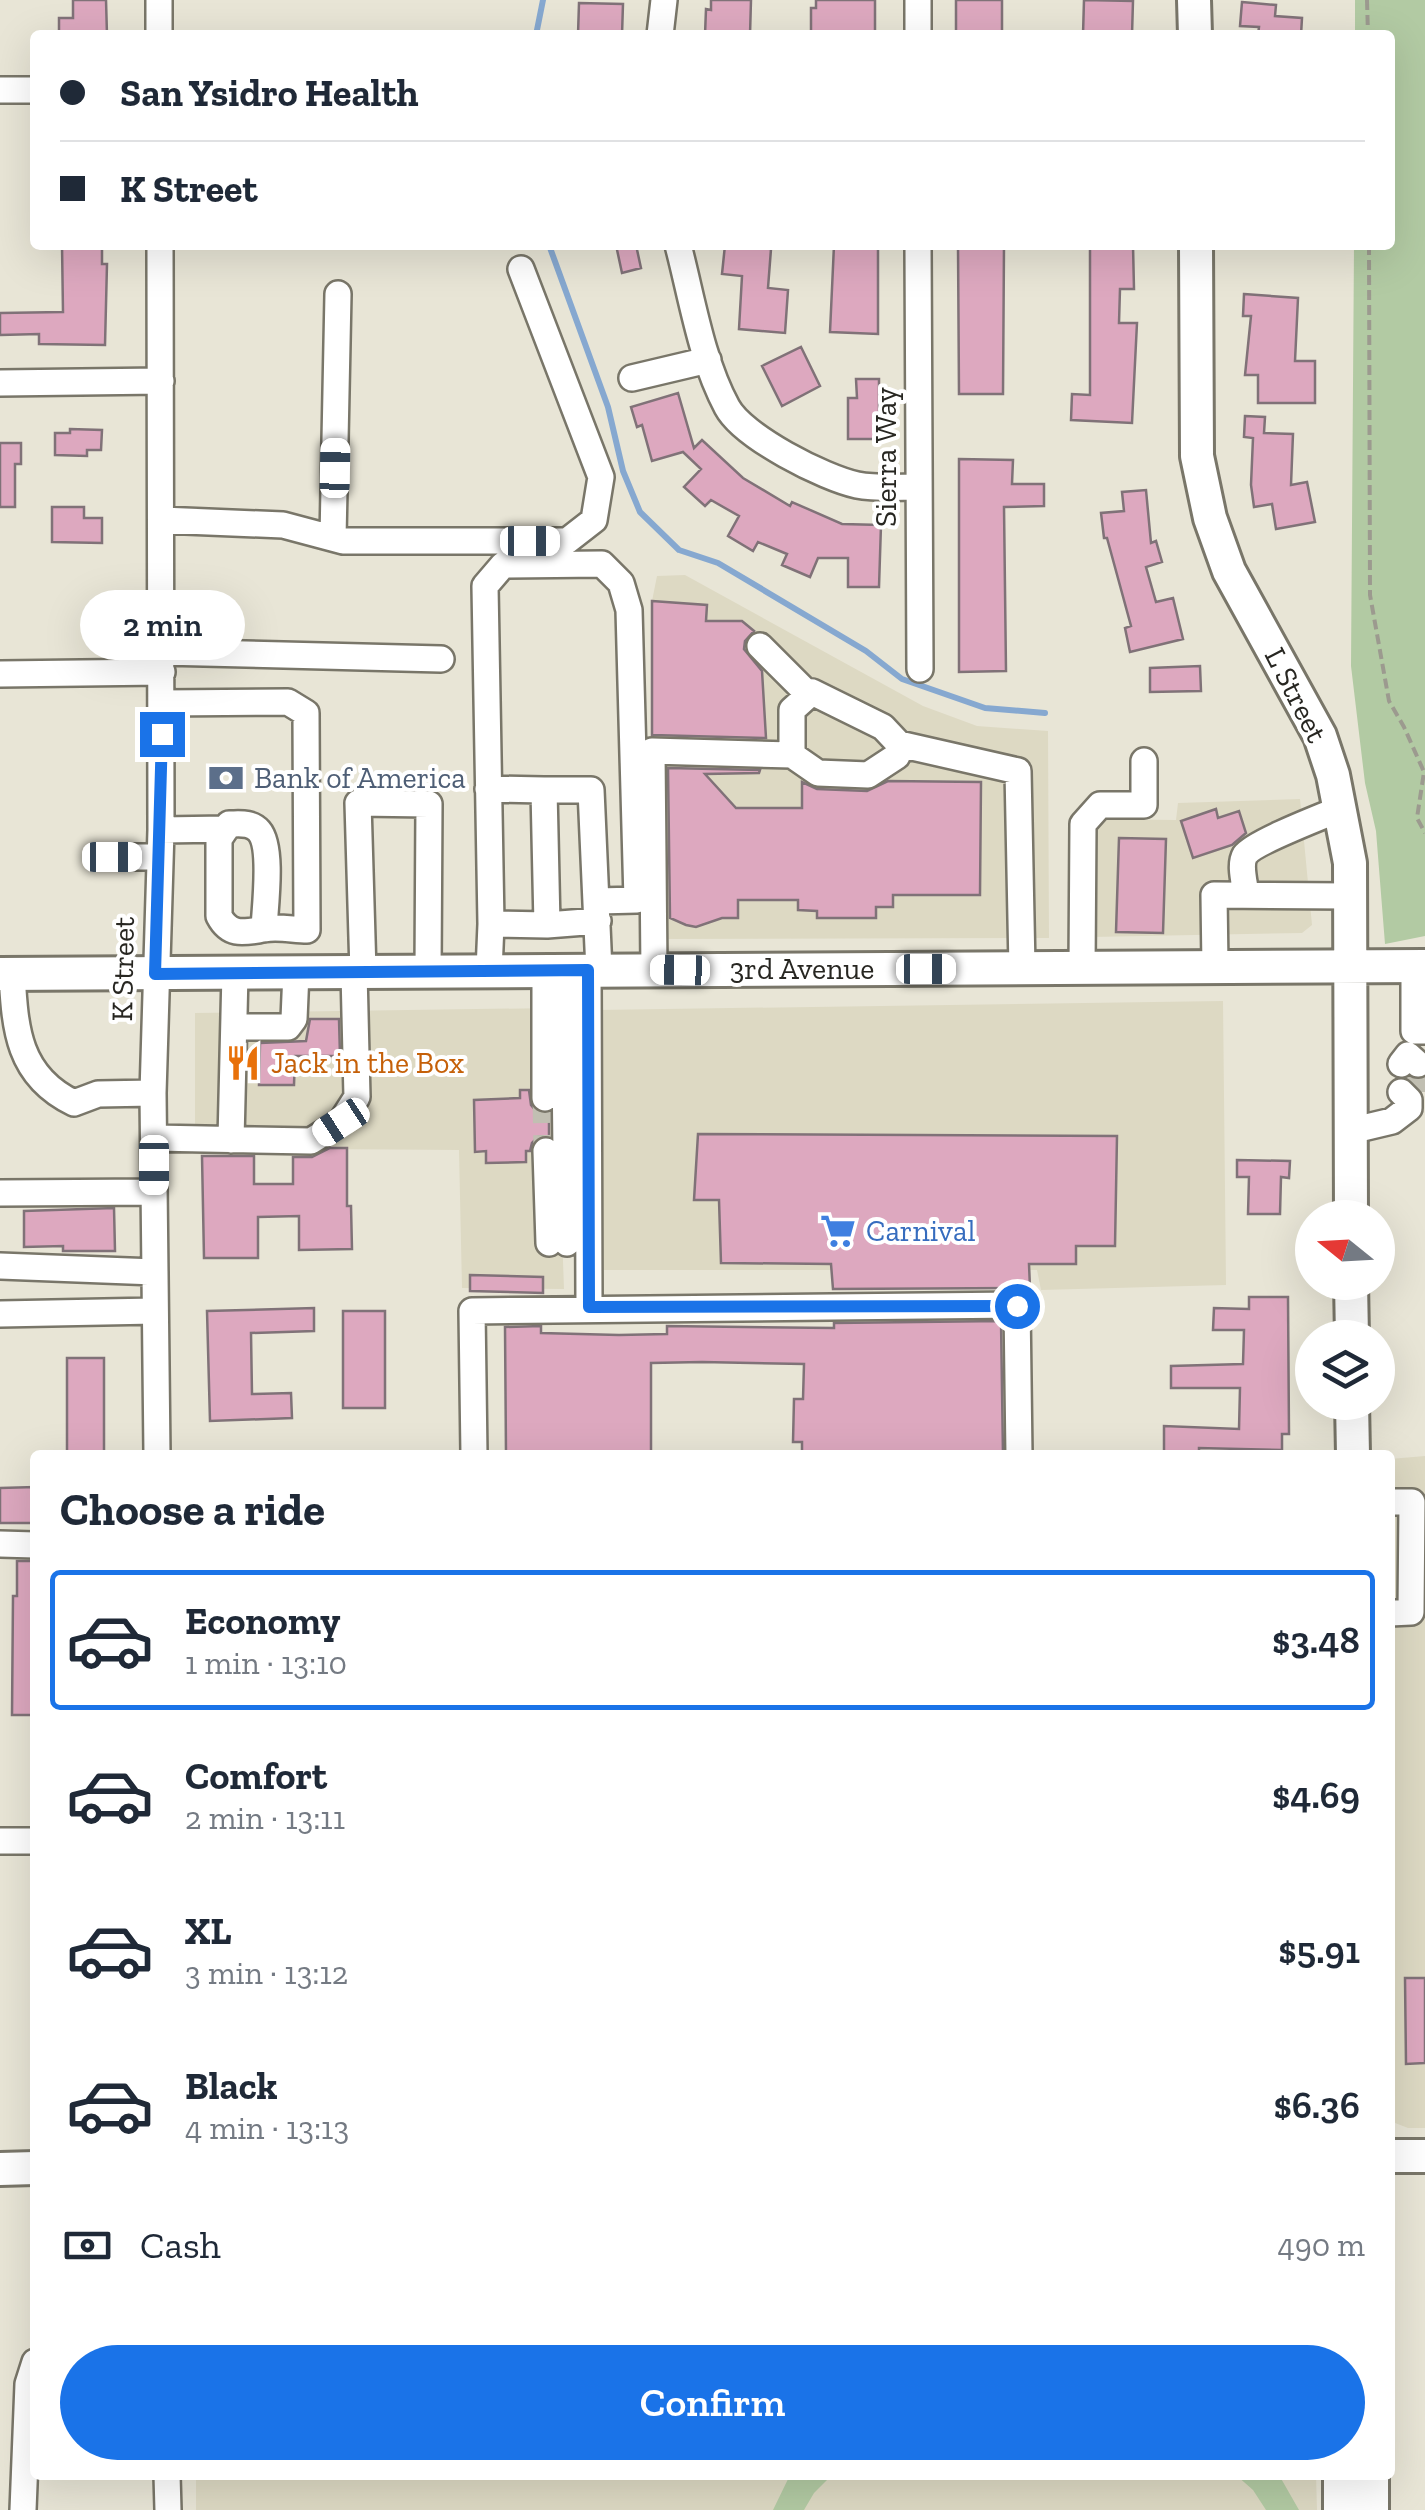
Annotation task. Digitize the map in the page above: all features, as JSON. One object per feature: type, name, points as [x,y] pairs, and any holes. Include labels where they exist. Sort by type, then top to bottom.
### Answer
[{"type":"main road","points":[[1194,0],[1194,30]]},
{"type":"main road","name":"L Street","points":[[1196,250],[1196,456],[1210,518],[1228,570],[1320,736],[1350,863],[1351,1200]]},
{"type":"main road","name":"3rd Avenue","points":[[6,974],[1419,966]]},
{"type":"main road","points":[[1352,1420],[1353,1450]]},
{"type":"main road","points":[[1395,2156],[1425,2156]]},
{"type":"main road","points":[[0,2169],[30,2168]]},
{"type":"main road","points":[[1340,2480],[1340,2510]]},
{"type":"main road","points":[[1372,2480],[1372,2510]]},
{"type":"street","points":[[159,0],[159,30]]},
{"type":"street","points":[[661,30],[664,0]]},
{"type":"street","points":[[918,0],[918,30]]},
{"type":"street","points":[[0,90],[30,90]]},
{"type":"street","name":"K Street","points":[[157,1450],[153,1093],[161,830],[160,250]]},
{"type":"street","points":[[679,250],[708,360],[728,411],[768,446],[851,484],[919,487]]},
{"type":"street","name":"Sierra Way","points":[[918,250],[920,669]]},
{"type":"street","points":[[161,520],[283,526],[334,538],[567,541],[594,520],[601,477],[521,269]]},
{"type":"street","points":[[334,538],[338,294]]},
{"type":"street","points":[[632,378],[708,360]]},
{"type":"street","points":[[0,383],[161,381]]},
{"type":"street","points":[[488,971],[491,924],[485,586],[503,565],[602,564],[621,582],[630,610],[637,900],[547,925],[491,924]]},
{"type":"street","points":[[760,646],[808,695]]},
{"type":"street","points":[[0,674],[162,662],[441,659]]},
{"type":"street","points":[[792,756],[792,710],[812,692],[884,727],[899,744],[1018,770],[1022,968]]},
{"type":"street","points":[[162,702],[288,702],[306,712],[308,930],[277,929],[251,933],[224,926],[219,916],[219,839],[229,824],[249,824],[261,833],[277,929],[292,972],[294,1018],[288,1027],[234,1027]]},
{"type":"street","points":[[654,970],[652,751],[792,756],[818,773],[868,775],[897,756],[899,744]]},
{"type":"street","points":[[1082,968],[1083,824],[1100,806],[1144,805],[1144,761]]},
{"type":"street","points":[[488,789],[634,787]]},
{"type":"street","points":[[544,790],[547,925]]},
{"type":"street","points":[[545,1098],[574,971],[598,911],[591,790]]},
{"type":"street","points":[[154,1138],[311,1141],[341,1122],[357,1097],[358,803],[429,804],[428,971]]},
{"type":"street","points":[[1246,895],[1246,855],[1340,809]]},
{"type":"street","points":[[161,830],[226,830]]},
{"type":"street","points":[[112,857],[159,857]]},
{"type":"street","points":[[1215,967],[1214,895],[1350,896]]},
{"type":"street","points":[[1414,1049],[1419,966]]},
{"type":"street","points":[[546,1151],[558,1243],[574,971]]},
{"type":"street","points":[[574,971],[589,1307]]},
{"type":"street","points":[[231,1140],[235,972]]},
{"type":"street","points":[[6,974],[16,1031],[30,1067],[61,1097],[74,1103],[98,1094],[153,1093]]},
{"type":"street","points":[[1350,1132],[1392,1121],[1412,1100]]},
{"type":"street","points":[[0,1193],[154,1192]]},
{"type":"street","points":[[0,1266],[155,1272]]},
{"type":"street","points":[[474,1450],[472,1310],[1017,1306],[1019,1450]]},
{"type":"street","points":[[0,1314],[156,1312]]},
{"type":"street","points":[[1409,1502],[1409,1612]]},
{"type":"street","points":[[0,1544],[30,1545]]},
{"type":"street","points":[[0,1841],[30,1841]]},
{"type":"street","points":[[23,2510],[30,2378]]},
{"type":"street","points":[[167,2480],[168,2510]]},
{"type":"path","points":[[1368,0],[1368,30]]},
{"type":"path","points":[[1369,250],[1370,595],[1388,701],[1424,772],[1418,818],[1425,833]]},
{"type":"shaded area","points":[[685,575],[923,706],[977,726],[1048,731],[1049,938],[654,939],[652,601],[657,576]]},
{"type":"shaded area","points":[[1300,799],[1312,925],[1302,933],[1091,937],[1092,819],[1176,820],[1178,803]]},
{"type":"shaded area","points":[[1223,1001],[1226,1285],[1041,1290],[1037,1270],[597,1270],[598,1010]]},
{"type":"shaded area","points":[[554,1008],[564,1289],[462,1288],[459,1150],[195,1148],[195,1013]]},
{"type":"shaded area","points":[[1425,1456],[1425,2128],[1395,2123],[1395,1459]]},
{"type":"shaded area","points":[[196,2480],[1316,2480],[1317,2510],[196,2510]]},
{"type":"green space","points":[[1355,0],[1425,0],[1425,936],[1385,944],[1376,831],[1365,783],[1351,666],[1354,250],[1395,250],[1395,30],[1355,30]]},
{"type":"green space","points":[[788,2480],[827,2480],[804,2510],[773,2510]]},
{"type":"green space","points":[[1242,2480],[1282,2480],[1299,2510],[1266,2510]]},
{"type":"building","points":[[73,0],[106,0],[107,30],[59,30],[59,18],[73,18]]},
{"type":"building","points":[[711,0],[751,0],[750,30],[705,30],[706,9],[711,10]]},
{"type":"building","points":[[816,0],[875,0],[875,30],[811,30],[811,8],[816,8]]},
{"type":"building","points":[[956,0],[1002,0],[1002,30],[956,30]]},
{"type":"building","points":[[1084,0],[1133,1],[1132,30],[1083,30]]},
{"type":"building","points":[[1242,2],[1276,5],[1275,16],[1302,18],[1301,30],[1240,26]]},
{"type":"building","points":[[579,3],[623,4],[622,30],[578,30]]},
{"type":"building","points":[[62,250],[102,250],[102,264],[107,264],[105,345],[39,344],[39,334],[0,335],[0,313],[63,312]]},
{"type":"building","points":[[617,250],[637,250],[641,268],[622,273]]},
{"type":"building","points":[[724,250],[771,250],[768,288],[788,290],[785,333],[739,329],[742,276],[722,274]]},
{"type":"building","points":[[834,250],[878,250],[878,334],[830,332]]},
{"type":"building","points":[[958,250],[1004,250],[1003,394],[959,394]]},
{"type":"building","points":[[1090,250],[1133,250],[1134,289],[1120,289],[1119,323],[1137,323],[1132,423],[1071,420],[1072,394],[1090,395]]},
{"type":"building","points":[[1244,294],[1298,298],[1295,361],[1315,361],[1315,403],[1258,403],[1258,375],[1245,375],[1251,316],[1243,316]]},
{"type":"building","points":[[801,347],[820,386],[782,406],[762,366]]},
{"type":"building","points":[[856,379],[879,379],[879,439],[848,439],[848,398],[857,398]]},
{"type":"building","points":[[678,393],[694,448],[702,440],[743,478],[790,506],[792,502],[842,524],[881,525],[879,587],[848,587],[848,558],[818,558],[810,577],[782,565],[787,554],[758,542],[753,551],[728,536],[739,516],[711,500],[705,506],[684,487],[701,469],[683,452],[652,461],[642,425],[637,427],[631,407]]},
{"type":"building","points":[[1245,416],[1265,417],[1264,433],[1293,434],[1291,485],[1307,482],[1315,522],[1276,529],[1272,504],[1254,507],[1253,438],[1244,437]]},
{"type":"building","points":[[70,429],[102,430],[101,450],[87,450],[87,456],[55,455],[55,433],[70,433]]},
{"type":"building","points":[[0,443],[21,443],[21,464],[15,464],[15,507],[0,507]]},
{"type":"building","points":[[959,459],[1013,460],[1012,484],[1044,484],[1044,506],[1004,507],[1006,671],[959,672]]},
{"type":"building","points":[[1146,490],[1151,543],[1156,541],[1162,562],[1146,567],[1156,602],[1173,598],[1183,639],[1130,652],[1125,628],[1131,626],[1104,538],[1101,513],[1124,511],[1122,492]]},
{"type":"building","points":[[52,507],[84,507],[84,518],[102,518],[102,543],[52,542]]},
{"type":"building","points":[[652,601],[707,605],[706,621],[742,621],[754,631],[745,641],[744,649],[762,671],[766,738],[652,735]]},
{"type":"building","points":[[1200,666],[1201,691],[1150,692],[1150,668]]},
{"type":"building","points":[[668,768],[760,770],[705,774],[736,808],[802,808],[802,782],[817,789],[867,791],[888,781],[981,782],[980,895],[893,895],[893,907],[876,907],[876,918],[817,918],[817,911],[798,910],[798,900],[738,900],[738,918],[722,918],[696,927],[686,925],[670,918]]},
{"type":"building","points":[[1216,809],[1218,818],[1239,811],[1246,833],[1232,845],[1193,858],[1181,821]]},
{"type":"building","points":[[1119,838],[1166,839],[1163,933],[1116,932]]},
{"type":"building","points":[[310,1019],[339,1019],[340,1056],[295,1056],[294,1085],[259,1085],[260,1043],[306,1041]]},
{"type":"building","points":[[520,1090],[529,1090],[536,1111],[549,1113],[549,1136],[538,1137],[532,1143],[530,1151],[526,1151],[526,1162],[486,1163],[486,1151],[475,1152],[474,1100],[520,1098]]},
{"type":"building","points":[[698,1134],[1117,1136],[1115,1246],[1076,1246],[1076,1264],[1029,1264],[1030,1288],[833,1289],[831,1264],[721,1263],[719,1200],[694,1200]]},
{"type":"building","points":[[330,1148],[347,1148],[352,1249],[299,1250],[299,1216],[258,1217],[258,1258],[204,1258],[202,1156],[254,1156],[254,1184],[293,1184],[293,1157],[312,1157]]},
{"type":"building","points":[[1237,1160],[1290,1161],[1289,1178],[1281,1177],[1280,1214],[1248,1214],[1249,1177],[1237,1177]]},
{"type":"building","points":[[114,1208],[115,1251],[24,1247],[24,1211]]},
{"type":"building","points":[[470,1275],[543,1277],[543,1293],[470,1291]]},
{"type":"building","points":[[1249,1297],[1288,1297],[1289,1434],[1282,1434],[1282,1450],[1164,1450],[1164,1426],[1239,1429],[1240,1388],[1171,1388],[1171,1366],[1243,1364],[1244,1330],[1213,1330],[1214,1308],[1249,1309]]},
{"type":"building","points":[[314,1308],[314,1331],[251,1333],[252,1394],[291,1393],[292,1418],[210,1421],[207,1311]]},
{"type":"building","points":[[343,1311],[385,1311],[385,1408],[343,1408]]},
{"type":"building","points":[[1001,1321],[1003,1450],[802,1450],[802,1442],[793,1442],[794,1399],[803,1399],[804,1364],[702,1362],[651,1363],[651,1450],[506,1450],[505,1327],[541,1326],[541,1333],[619,1335],[667,1334],[667,1326],[834,1328],[834,1323]]},
{"type":"building","points":[[67,1358],[104,1358],[104,1450],[67,1450]]},
{"type":"building","points":[[30,1487],[30,1523],[0,1523],[0,1488]]},
{"type":"building","points":[[17,1561],[30,1561],[30,1715],[12,1715],[13,1596],[17,1596]]},
{"type":"building","points":[[1405,1978],[1425,1978],[1425,2063],[1406,2064]]},
{"type":"waterway","points":[[537,30],[543,0]]},
{"type":"waterway","points":[[551,250],[608,407],[623,471],[640,512],[679,550],[718,563],[866,651],[902,679],[985,708],[1045,713]]},
{"type":"tunnel","points":[[1418,1064],[1418,1092]]},
{"type":"tunnel","points":[[545,1098],[546,1151]]},
{"type":"place","name":"Bank of America","points":[[226,778]]},
{"type":"place","name":"Jack in the Box","points":[[243,1063]]},
{"type":"place","name":"Carnival","points":[[838,1231]]},
{"type":"route","points":[[162,734],[155,974],[588,970],[589,1307],[1017,1306]]}]
